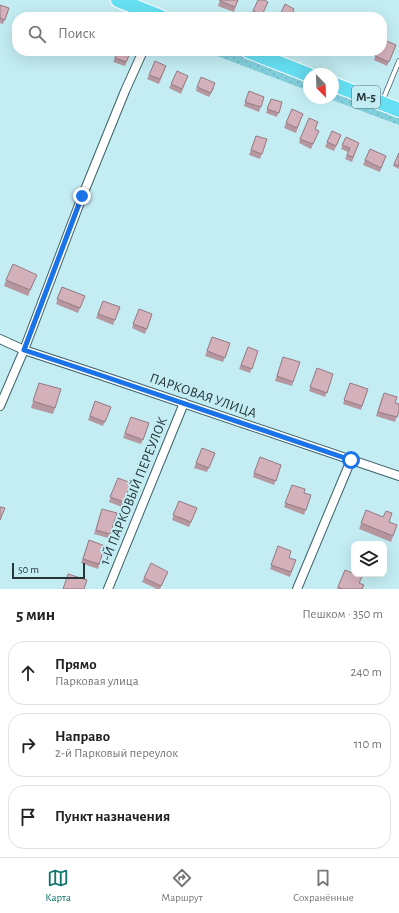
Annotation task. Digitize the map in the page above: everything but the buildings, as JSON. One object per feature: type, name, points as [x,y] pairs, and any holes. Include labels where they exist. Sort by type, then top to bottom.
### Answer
[{"type":"highway","points":[[118,0],[148,12]]},
{"type":"highway","points":[[261,56],[303,73]]},
{"type":"highway","name":"М-5","points":[[339,86],[399,110]]},
{"type":"street","points":[[0,406],[24,350],[82,196],[141,56]]},
{"type":"street","name":"ПАРКОВАЯ УЛИЦА","points":[[0,340],[24,350],[399,476]]},
{"type":"street","name":"1-Й ПАРКОВЫЙ ПЕРЕУЛОК","points":[[108,589],[184,403]]},
{"type":"street","points":[[297,589],[351,460]]},
{"type":"lane","points":[[382,103],[399,61]]},
{"type":"shaded area","points":[[217,56],[243,56],[303,79],[303,89]]},
{"type":"shaded area","points":[[339,92],[399,116],[399,125],[339,102]]},
{"type":"route","points":[[82,196],[24,350],[351,460]]}]
